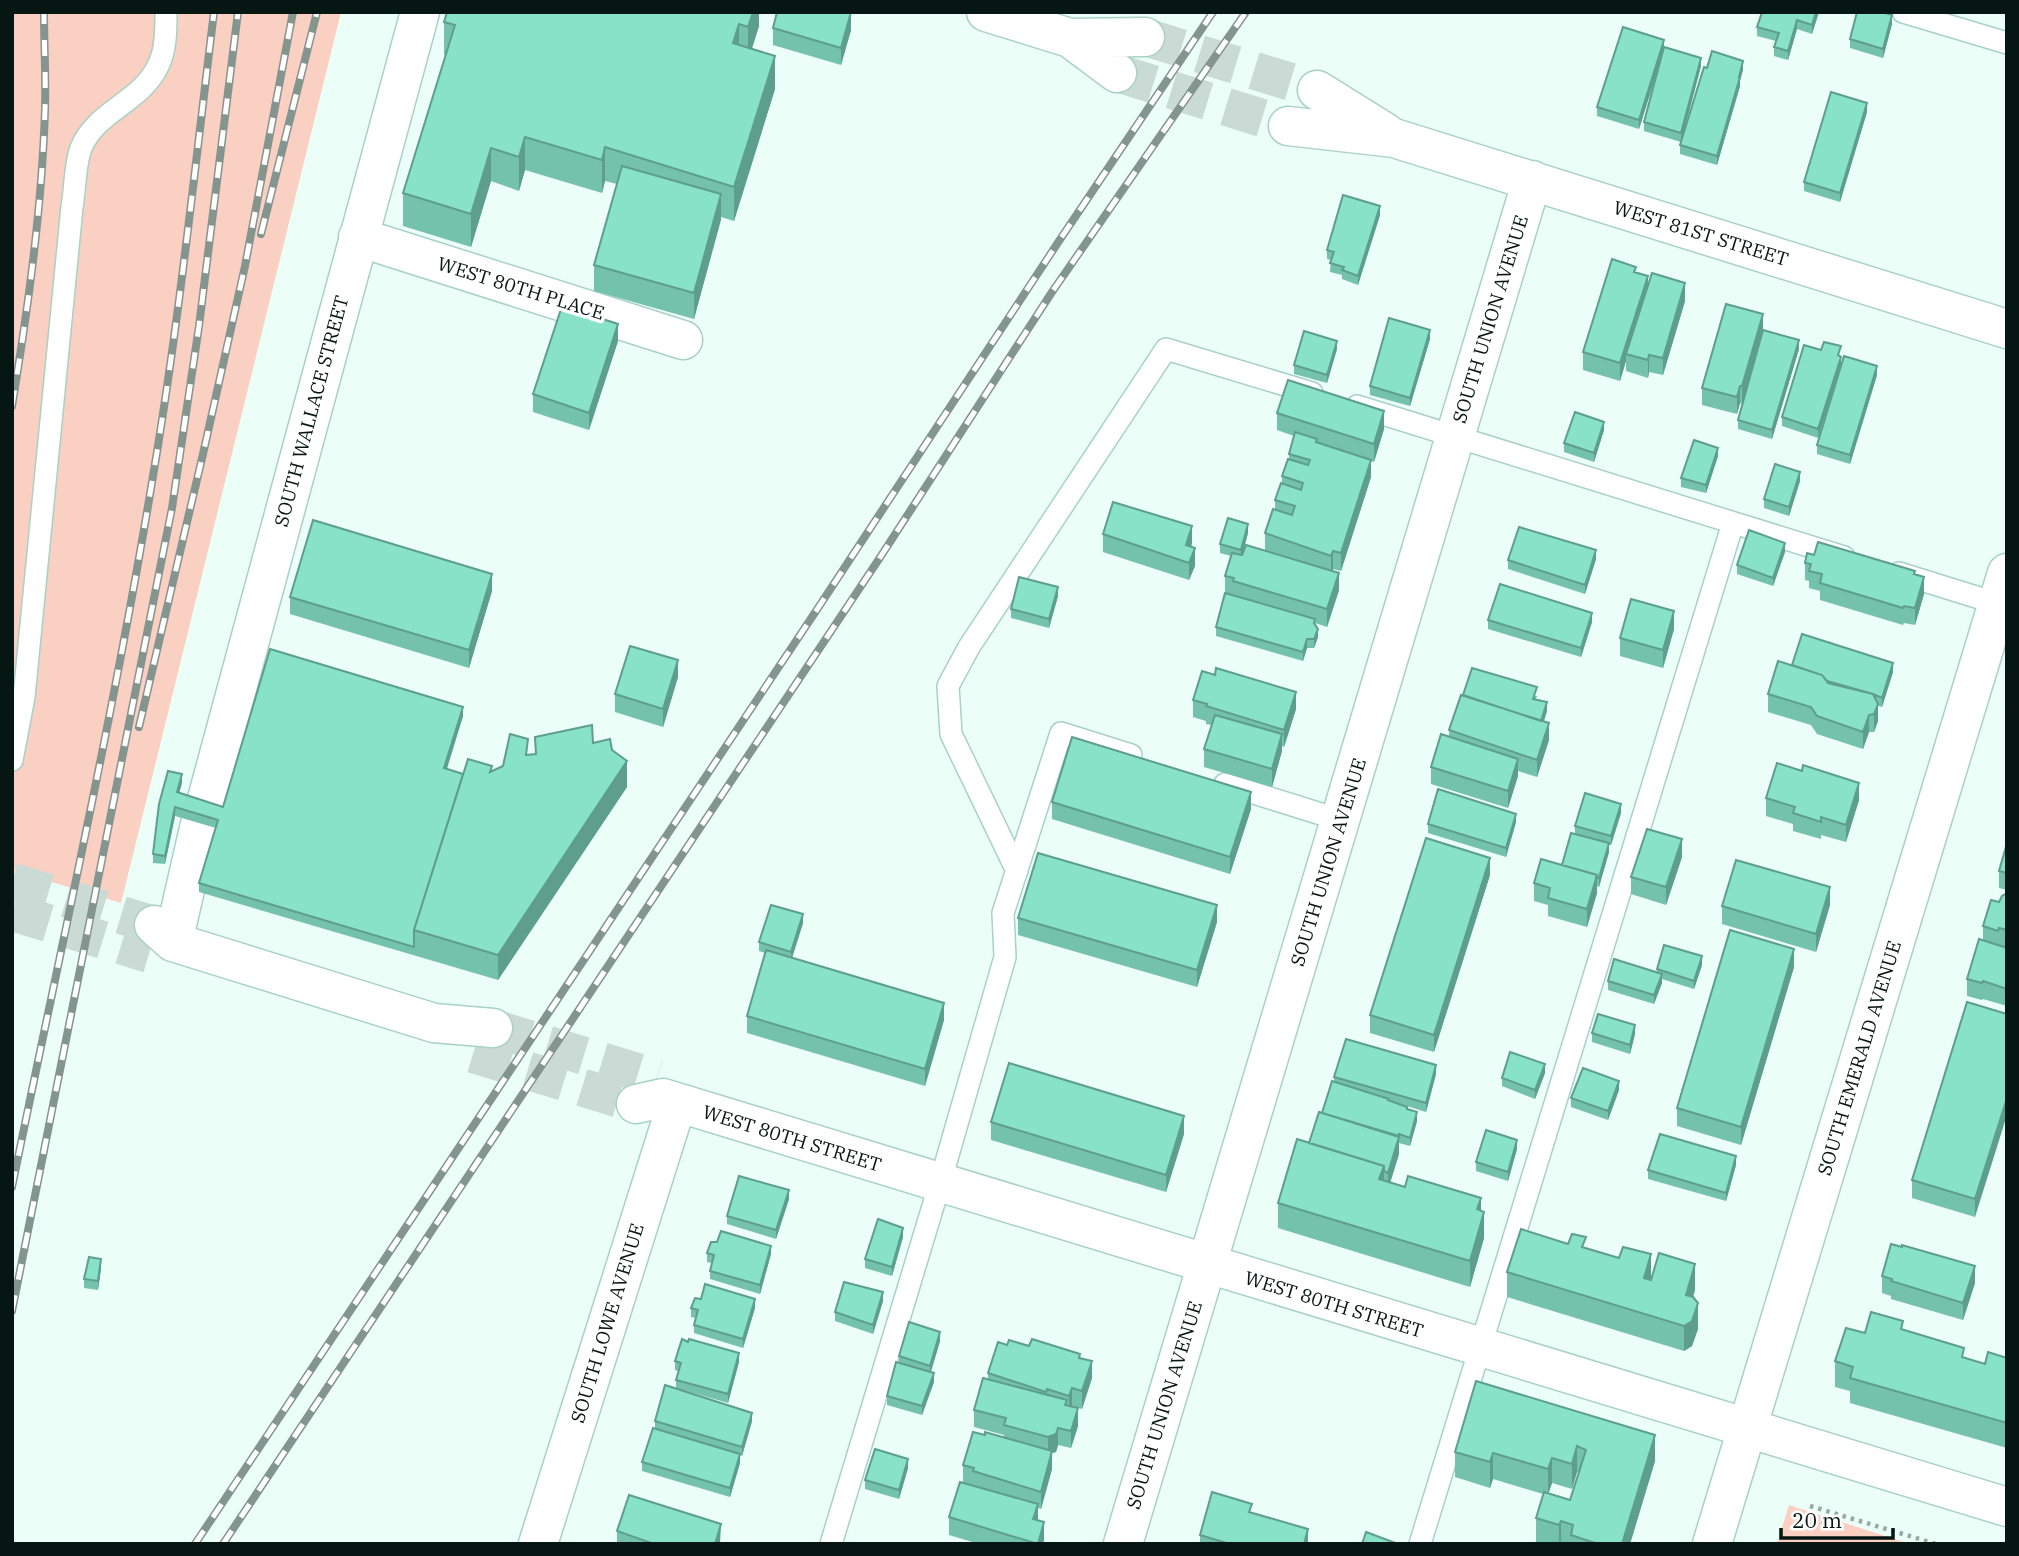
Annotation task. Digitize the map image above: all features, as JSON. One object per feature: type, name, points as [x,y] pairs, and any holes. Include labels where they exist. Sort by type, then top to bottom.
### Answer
[{"type":"street","name":"SOUTH WALLACE STREET","points":[[420,12],[202,817],[159,941],[434,1023],[483,1041]]},
{"type":"street","points":[[986,12],[1070,38],[1145,37]]},
{"type":"street","points":[[1070,38],[1117,73]]},
{"type":"street","name":"WEST 81ST STREET","points":[[1317,90],[1394,138]]},
{"type":"street","name":"WEST 81ST STREET","points":[[1288,126],[1394,138],[2007,329]]},
{"type":"street","name":"SOUTH UNION AVENUE","points":[[1123,1544],[1532,180]]},
{"type":"street","name":"WEST 80TH PLACE","points":[[358,237],[683,340]]},
{"type":"street","name":"SOUTH EMERALD AVENUE","points":[[1712,1544],[2004,594]]},
{"type":"street","name":"WEST 80TH STREET","points":[[658,1096],[2007,1507]]},
{"type":"street","name":"SOUTH LOWE AVENUE","points":[[538,1544],[658,1096]]},
{"type":"lane","points":[[12,760],[24,697],[80,149],[98,123],[142,89],[159,65],[166,12]]},
{"type":"lane","points":[[1903,12],[2007,43]]},
{"type":"lane","points":[[1017,871],[951,734],[948,687],[969,646],[1167,349],[1868,564],[2004,594]]},
{"type":"lane","points":[[1420,1544],[1733,523]]},
{"type":"lane","points":[[831,1544],[1005,957],[1003,913],[1061,733],[1152,762]]},
{"type":"lane","points":[[1205,778],[1340,820]]},
{"type":"path","points":[[1810,1506],[1936,1544]]},
{"type":"shaded area","points":[[12,12],[341,12],[121,903],[12,870]]},
{"type":"shaded area","points":[[1789,1505],[1910,1544],[1777,1544]]},
{"type":"building","points":[[447,12],[753,12],[748,27],[739,24],[733,43],[775,56],[734,187],[605,147],[602,160],[525,137],[519,157],[491,148],[471,214],[403,193],[455,25],[444,22]]},
{"type":"building","points":[[777,12],[851,12],[841,48],[773,28]]},
{"type":"building","points":[[1762,12],[1816,12],[1812,25],[1797,20],[1788,51],[1774,47],[1779,33],[1757,27]]},
{"type":"building","points":[[1857,12],[1882,12],[1892,15],[1883,49],[1850,39]]},
{"type":"building","points":[[1623,27],[1664,40],[1639,120],[1597,107]]},
{"type":"building","points":[[1664,47],[1701,58],[1681,133],[1644,122]]},
{"type":"building","points":[[1712,51],[1743,61],[1717,156],[1680,145],[1704,67],[1707,68]]},
{"type":"building","points":[[1831,92],[1867,103],[1840,193],[1804,182]]},
{"type":"building","points":[[622,166],[721,194],[694,293],[594,265]]},
{"type":"building","points":[[1343,195],[1380,206],[1358,276],[1342,270],[1344,267],[1330,263],[1334,252],[1327,250]]},
{"type":"building","points":[[1612,259],[1636,267],[1634,272],[1648,276],[1620,363],[1583,352]]},
{"type":"building","points":[[1652,273],[1685,283],[1663,358],[1649,355],[1648,360],[1626,354]]},
{"type":"building","points":[[1726,304],[1763,314],[1737,397],[1702,388]]},
{"type":"building","points":[[562,306],[618,324],[589,413],[533,394]]},
{"type":"building","points":[[1389,318],[1430,330],[1410,398],[1370,386]]},
{"type":"building","points":[[1763,330],[1799,340],[1772,430],[1738,420]]},
{"type":"building","points":[[1304,331],[1337,341],[1327,375],[1294,365]]},
{"type":"building","points":[[1824,342],[1841,346],[1838,355],[1841,357],[1818,429],[1782,417],[1804,345],[1821,350]]},
{"type":"building","points":[[1844,356],[1877,366],[1850,455],[1817,445]]},
{"type":"building","points":[[1288,380],[1384,411],[1374,444],[1277,413]]},
{"type":"building","points":[[1575,412],[1604,422],[1594,453],[1564,443]]},
{"type":"building","points":[[1295,432],[1317,439],[1316,442],[1371,460],[1341,553],[1333,551],[1331,556],[1265,533],[1273,509],[1292,515],[1295,506],[1275,500],[1281,483],[1301,490],[1303,483],[1282,476],[1288,459],[1308,465],[1310,460],[1289,454]]},
{"type":"building","points":[[1694,440],[1718,448],[1706,485],[1681,478]]},
{"type":"building","points":[[1775,464],[1800,472],[1789,507],[1764,499]]},
{"type":"building","points":[[1113,502],[1192,526],[1186,545],[1195,548],[1189,563],[1103,534]]},
{"type":"building","points":[[1228,518],[1248,524],[1241,550],[1220,544]]},
{"type":"building","points":[[313,520],[492,574],[469,650],[290,597]]},
{"type":"building","points":[[1519,527],[1596,550],[1585,585],[1508,560]]},
{"type":"building","points":[[1749,530],[1785,543],[1773,578],[1737,565]]},
{"type":"building","points":[[1818,542],[1915,571],[1914,574],[1924,577],[1915,608],[1903,608],[1820,583],[1822,574],[1809,571],[1811,564],[1805,563],[1807,553],[1814,555]]},
{"type":"building","points":[[1246,545],[1339,573],[1327,609],[1233,581],[1234,578],[1225,576],[1232,553],[1242,555]]},
{"type":"building","points":[[1019,577],[1058,587],[1049,619],[1011,609]]},
{"type":"building","points":[[1500,584],[1592,613],[1581,648],[1488,620]]},
{"type":"building","points":[[1225,593],[1315,619],[1314,623],[1318,629],[1314,639],[1307,639],[1303,652],[1216,627]]},
{"type":"building","points":[[1631,599],[1674,611],[1663,650],[1620,638]]},
{"type":"building","points":[[1802,634],[1893,663],[1882,698],[1827,681],[1822,675],[1792,665]]},
{"type":"building","points":[[630,646],[678,660],[663,709],[615,694]]},
{"type":"building","points":[[270,649],[463,707],[444,768],[463,774],[414,930],[414,947],[199,883],[218,820],[175,807],[165,856],[153,854],[159,804],[168,771],[182,774],[177,792],[223,807]]},
{"type":"building","points":[[1778,661],[1822,675],[1828,683],[1873,694],[1878,704],[1874,714],[1869,715],[1863,732],[1817,716],[1811,707],[1768,694]]},
{"type":"building","points":[[1216,668],[1296,692],[1284,730],[1193,700],[1202,671],[1215,675]]},
{"type":"building","points":[[1472,668],[1537,687],[1533,699],[1547,702],[1541,721],[1463,695]]},
{"type":"building","points":[[1461,695],[1549,723],[1537,760],[1449,730]]},
{"type":"building","points":[[1215,715],[1282,734],[1272,769],[1204,749]]},
{"type":"building","points":[[592,725],[593,743],[610,739],[612,750],[627,761],[498,955],[414,930],[468,759],[492,766],[490,772],[503,766],[510,734],[528,739],[526,755],[536,754],[535,737]]},
{"type":"building","points":[[1441,734],[1518,759],[1508,791],[1431,767]]},
{"type":"building","points":[[1072,737],[1251,792],[1230,857],[1052,802]]},
{"type":"building","points":[[1777,763],[1802,771],[1803,765],[1859,783],[1846,825],[1821,817],[1821,822],[1793,813],[1795,807],[1766,798]]},
{"type":"building","points":[[1438,789],[1516,814],[1506,848],[1428,824]]},
{"type":"building","points":[[1585,793],[1621,804],[1611,836],[1575,826]]},
{"type":"building","points":[[1647,829],[1682,839],[1666,887],[1631,877]]},
{"type":"building","points":[[1571,833],[1609,843],[1599,878],[1597,875],[1562,865]]},
{"type":"building","points":[[1426,838],[1490,858],[1434,1035],[1370,1015]]},
{"type":"building","points":[[2007,843],[2007,873],[1999,871]]},
{"type":"building","points":[[1038,853],[1217,905],[1197,970],[1018,918]]},
{"type":"building","points":[[1541,859],[1597,875],[1587,909],[1548,898],[1550,888],[1534,883]]},
{"type":"building","points":[[1736,860],[1830,887],[1816,934],[1722,906]]},
{"type":"building","points":[[2007,893],[2007,930],[1999,928],[1998,931],[1983,926],[1991,900],[1999,902]]},
{"type":"building","points":[[771,905],[803,914],[791,952],[759,942]]},
{"type":"building","points":[[1730,930],[1794,949],[1741,1127],[1677,1108]]},
{"type":"building","points":[[1979,939],[2007,948],[2007,989],[1967,979]]},
{"type":"building","points":[[1664,945],[1702,956],[1694,981],[1657,969]]},
{"type":"building","points":[[766,950],[944,1003],[925,1069],[747,1016]]},
{"type":"building","points":[[1614,959],[1662,974],[1654,995],[1608,981]]},
{"type":"building","points":[[1967,1002],[2007,1014],[2007,1098],[1975,1199],[1912,1180]]},
{"type":"building","points":[[1598,1014],[1635,1025],[1630,1045],[1592,1033]]},
{"type":"building","points":[[1346,1039],[1436,1065],[1426,1103],[1334,1077]]},
{"type":"building","points":[[1510,1052],[1545,1064],[1535,1090],[1502,1078]]},
{"type":"building","points":[[1009,1063],[1184,1116],[1166,1175],[991,1122]]},
{"type":"building","points":[[1583,1068],[1619,1081],[1608,1111],[1571,1098]]},
{"type":"building","points":[[1332,1081],[1389,1099],[1417,1112],[1410,1138],[1322,1113]]},
{"type":"building","points":[[1319,1112],[1399,1137],[1388,1173],[1384,1171],[1384,1166],[1309,1143]]},
{"type":"building","points":[[1486,1130],[1517,1140],[1508,1172],[1476,1162]]},
{"type":"building","points":[[1660,1134],[1736,1156],[1726,1193],[1648,1170]]},
{"type":"building","points":[[1297,1139],[1384,1166],[1379,1179],[1405,1187],[1408,1176],[1481,1198],[1477,1209],[1484,1212],[1470,1261],[1278,1203]]},
{"type":"building","points":[[739,1176],[789,1190],[776,1230],[727,1216]]},
{"type":"building","points":[[878,1219],[903,1228],[892,1267],[865,1259]]},
{"type":"building","points":[[1521,1229],[1568,1244],[1572,1234],[1586,1237],[1582,1247],[1619,1258],[1623,1247],[1651,1254],[1644,1278],[1651,1280],[1659,1253],[1695,1264],[1686,1295],[1693,1297],[1698,1303],[1692,1321],[1684,1326],[1507,1272]]},
{"type":"building","points":[[721,1231],[771,1246],[760,1285],[710,1271],[714,1255],[707,1253],[711,1242],[717,1242]]},
{"type":"building","points":[[1891,1244],[1975,1266],[1963,1303],[1882,1276]]},
{"type":"building","points":[[89,1257],[101,1259],[98,1281],[84,1279]]},
{"type":"building","points":[[844,1282],[883,1292],[873,1325],[835,1312]]},
{"type":"building","points":[[705,1284],[755,1299],[743,1339],[694,1325],[698,1310],[691,1308],[695,1298],[701,1299]]},
{"type":"building","points":[[1871,1312],[1903,1321],[1901,1329],[1964,1348],[1962,1357],[1985,1364],[1988,1352],[2007,1358],[2007,1423],[1850,1378],[1853,1367],[1835,1361],[1846,1328],[1865,1333]]},
{"type":"building","points":[[909,1322],[940,1332],[930,1366],[899,1356]]},
{"type":"building","points":[[682,1339],[739,1353],[728,1394],[676,1380],[681,1363],[675,1361]]},
{"type":"building","points":[[1032,1339],[1080,1354],[1079,1358],[1092,1361],[1082,1391],[1072,1388],[1069,1396],[1047,1389],[1046,1392],[988,1373],[998,1342],[1007,1345],[1009,1340],[1029,1346]]},
{"type":"building","points":[[896,1362],[934,1373],[922,1406],[887,1396]]},
{"type":"building","points":[[983,1378],[1067,1400],[1065,1405],[1078,1408],[1071,1431],[1058,1428],[1056,1434],[1048,1437],[1004,1425],[1006,1418],[974,1410]]},
{"type":"building","points":[[1476,1381],[1655,1435],[1622,1544],[1598,1544],[1571,1535],[1573,1525],[1561,1521],[1559,1525],[1536,1518],[1544,1492],[1570,1500],[1586,1450],[1577,1446],[1572,1464],[1552,1458],[1548,1469],[1493,1453],[1490,1462],[1455,1452]]},
{"type":"building","points":[[665,1385],[752,1413],[742,1447],[655,1421]]},
{"type":"building","points":[[653,1428],[740,1454],[730,1488],[642,1462]]},
{"type":"building","points":[[973,1432],[985,1435],[985,1432],[1052,1451],[1041,1492],[973,1471],[974,1468],[963,1465]]},
{"type":"building","points":[[875,1449],[908,1459],[899,1490],[865,1480]]},
{"type":"building","points":[[960,1482],[1038,1504],[1033,1519],[1044,1522],[1038,1544],[949,1517]]},
{"type":"building","points":[[1212,1492],[1252,1504],[1249,1512],[1308,1529],[1304,1544],[1230,1544],[1200,1535]]},
{"type":"building","points":[[629,1495],[721,1524],[715,1544],[654,1544],[617,1531]]},
{"type":"building","points":[[1366,1532],[1398,1544],[1362,1544]]},
{"type":"tunnel","points":[[1145,37],[1317,90]]},
{"type":"tunnel","points":[[1117,73],[1288,126]]},
{"type":"tunnel","points":[[12,882],[154,925]]},
{"type":"tunnel","points":[[12,912],[149,954]]},
{"type":"tunnel","points":[[493,1028],[657,1078]]},
{"type":"tunnel","points":[[473,1054],[636,1104]]},
{"type":"railway","points":[[12,406],[29,295],[41,183],[45,97],[44,12]]},
{"type":"railway","points":[[12,1187],[138,565],[171,360],[214,12]]},
{"type":"railway","points":[[12,1311],[172,508],[199,326],[238,12]]},
{"type":"railway","points":[[139,727],[245,266],[293,12]]},
{"type":"railway","points":[[261,234],[317,12]]},
{"type":"railway","points":[[195,1544],[1213,12]]},
{"type":"railway","points":[[223,1544],[879,559],[1052,292],[1246,12]]}]
